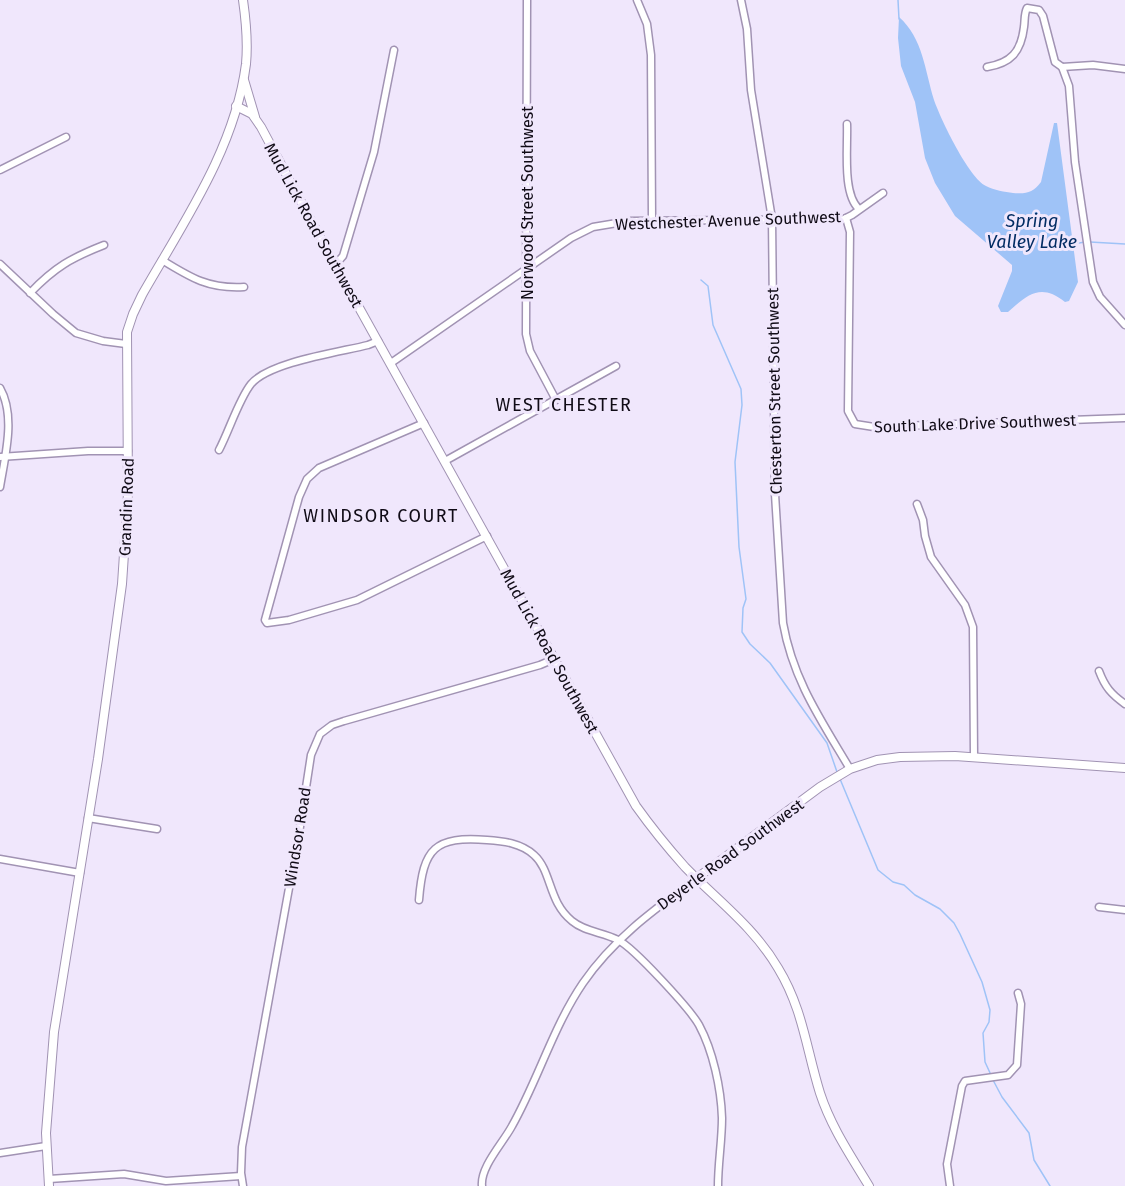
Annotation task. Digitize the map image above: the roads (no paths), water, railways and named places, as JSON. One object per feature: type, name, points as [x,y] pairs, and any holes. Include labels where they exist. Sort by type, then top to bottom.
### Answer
[{"type":"street","name":"Grandin Road","points":[[49,1183],[46,1146],[54,1036],[123,584],[128,451],[126,344],[133,314],[207,181],[236,106],[243,78],[247,45],[243,0]]},
{"type":"street","name":"Norwood Street Southwest","points":[[527,0],[528,344],[537,367],[556,400]]},
{"type":"street","points":[[637,0],[647,24],[651,55],[652,220]]},
{"type":"street","name":"Chesterton Street Southwest","points":[[741,0],[747,29],[754,107],[772,219],[775,494],[783,623],[797,677],[844,772]]},
{"type":"street","points":[[987,67],[1008,62],[1017,50],[1023,34],[1027,8],[1036,9],[1041,13],[1055,62],[1062,67],[1069,86],[1075,162],[1093,282],[1100,297],[1125,325]]},
{"type":"street","points":[[335,265],[343,256],[370,165],[394,50]]},
{"type":"street","points":[[1062,67],[1093,65],[1125,69]]},
{"type":"street","points":[[243,78],[256,119]]},
{"type":"street","name":"Mud Lick Road Southwest","points":[[236,106],[247,110],[256,119],[636,806],[670,849],[753,934],[788,986],[800,1016],[820,1094],[829,1115],[869,1186]]},
{"type":"street","points":[[847,124],[849,187],[854,203],[859,209]]},
{"type":"street","points":[[0,170],[66,137]]},
{"type":"street","name":"Westchester Avenue Southwest","points":[[391,363],[571,238],[593,227],[622,221],[846,218],[883,193]]},
{"type":"street","name":"South Lake Drive Southwest","points":[[846,218],[850,232],[848,411],[855,424],[874,427],[1125,418]]},
{"type":"street","points":[[30,292],[51,271],[78,256],[105,245]]},
{"type":"street","points":[[162,260],[188,276],[210,285],[244,287]]},
{"type":"street","points":[[0,264],[76,333],[103,341],[126,344]]},
{"type":"street","points":[[219,450],[247,390],[261,374],[283,365],[378,341]]},
{"type":"street","points":[[445,461],[616,366]]},
{"type":"street","points":[[0,388],[8,412],[0,487]]},
{"type":"street","points":[[424,423],[319,468],[308,479],[299,497],[291,525],[274,586],[267,623],[289,620],[357,600],[487,536]]},
{"type":"street","points":[[3,456],[128,451]]},
{"type":"street","points":[[917,504],[931,557],[965,605],[973,627],[974,757]]},
{"type":"street","name":"Windsor Road","points":[[243,1186],[242,1147],[249,1101],[297,844],[309,763],[316,740],[325,729],[344,720],[540,665],[554,659]]},
{"type":"street","points":[[1099,671],[1105,687],[1125,704]]},
{"type":"street","name":"Deyerle Road Southwest","points":[[482,1186],[483,1172],[516,1120],[572,1002],[584,981],[618,940],[697,878],[844,772],[889,758],[921,756],[974,757],[1125,768]]},
{"type":"street","points":[[88,818],[157,829]]},
{"type":"street","points":[[419,900],[426,863],[439,846],[446,842],[459,839],[507,842],[520,846],[535,855],[543,867],[557,903],[573,922],[590,931],[618,940],[626,946],[687,1009],[705,1039],[720,1100],[722,1125],[718,1186]]},
{"type":"street","points":[[0,859],[80,873]]},
{"type":"street","points":[[1099,907],[1125,910]]},
{"type":"street","points":[[950,1186],[947,1164],[962,1086],[965,1081],[1008,1075],[1017,1065],[1021,1004],[1018,993]]},
{"type":"street","points":[[0,1153],[46,1146]]},
{"type":"street","points":[[49,1183],[124,1174],[166,1181],[230,1181],[241,1176]]},
{"type":"water","name":"Spring Valley Lake","points":[[899,17],[907,25],[918,45],[934,100],[949,134],[964,161],[979,181],[986,186],[1000,191],[1018,193],[1029,192],[1035,188],[1041,182],[1054,123],[1057,123],[1078,282],[1069,301],[1065,302],[1049,293],[1035,293],[1008,312],[1001,312],[998,306],[1012,271],[1012,265],[955,216],[935,183],[925,158],[915,102],[901,66],[898,38]]},
{"type":"waterway","points":[[898,0],[899,19]]},
{"type":"waterway","points":[[1073,244],[1085,242]]},
{"type":"waterway","points":[[1090,242],[1125,244]]},
{"type":"waterway","points":[[701,280],[708,286],[713,325],[741,389],[742,405],[735,462],[739,547],[746,599],[743,608],[742,632],[750,644],[770,663],[827,743],[837,772]]},
{"type":"waterway","points":[[840,779],[878,870],[893,882],[904,885],[915,895],[940,909],[954,923],[960,934],[982,982],[990,1010],[989,1022],[983,1033],[985,1062],[991,1075]]},
{"type":"waterway","points":[[993,1080],[1002,1097],[1029,1133],[1034,1160],[1050,1186]]},
{"type":"district","name":"WEST CHESTER","points":[[564,405]]},
{"type":"district","name":"WINDSOR COURT","points":[[381,516]]}]
